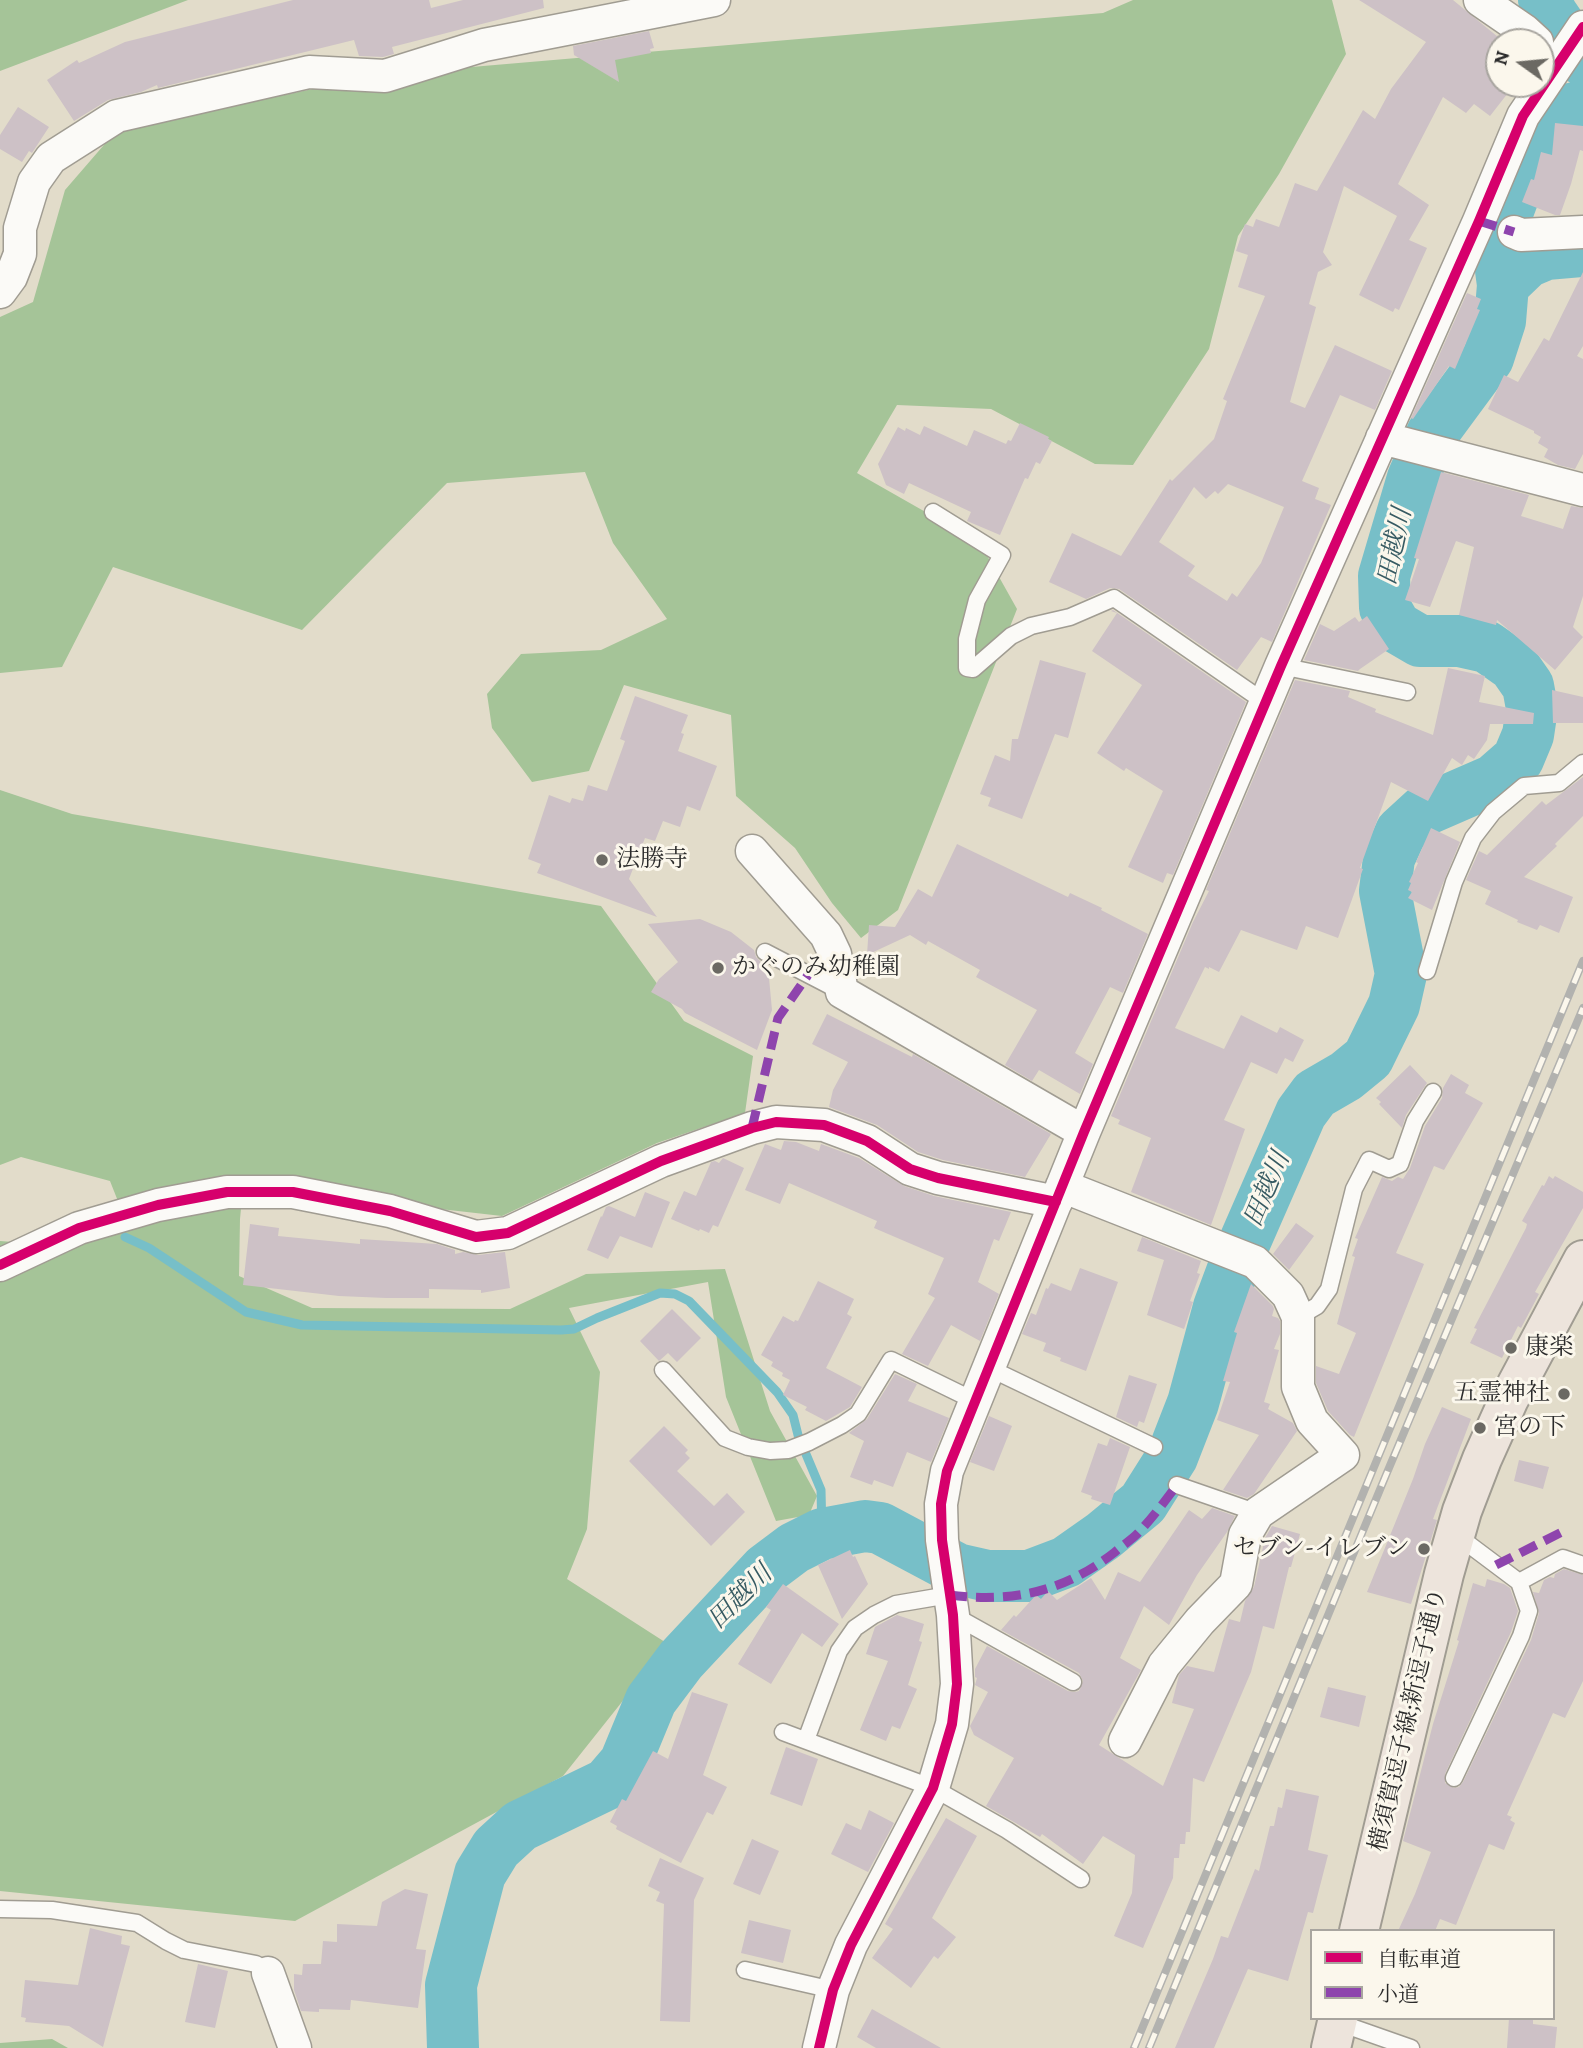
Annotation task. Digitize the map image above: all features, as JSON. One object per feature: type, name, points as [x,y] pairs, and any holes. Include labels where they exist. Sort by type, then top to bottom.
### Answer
[{"type":"main road","name":"横須賀逗子線;新逗子通り","points":[[1359,1929],[1458,1522],[1509,1399],[1583,1260]]},
{"type":"street","points":[[0,292],[11,277],[20,254],[20,228],[34,182],[51,158],[117,116],[309,72],[385,76],[484,45],[714,0]]},
{"type":"street","points":[[819,2048],[833,1990],[851,1945],[933,1788],[952,1724],[957,1684],[942,1540],[941,1504],[947,1471],[1084,1132],[1281,666],[1393,441],[1479,220],[1523,116],[1561,44],[1525,31],[1480,0]]},
{"type":"street","points":[[1514,232],[1583,232]]},
{"type":"street","points":[[1393,441],[1583,490]]},
{"type":"street","points":[[752,851],[826,935],[835,954],[842,992],[1084,1132]]},
{"type":"street","points":[[0,1265],[79,1228],[158,1205],[227,1192],[293,1192],[390,1211],[476,1237],[508,1233],[661,1161],[776,1122],[824,1125],[867,1141],[910,1169],[938,1178],[1059,1194],[1219,1247],[1255,1262],[1288,1295],[1298,1317],[1300,1334],[1298,1387],[1312,1420],[1343,1455],[1258,1513],[1245,1535],[1236,1584],[1164,1665],[1125,1741]]},
{"type":"street","points":[[268,1973],[295,2048]]},
{"type":"lane","points":[[933,512],[1002,555],[977,600],[967,639],[967,668],[973,669],[1011,636],[1031,626],[1070,617],[1114,598],[1266,703]]},
{"type":"lane","points":[[1281,666],[1407,692]]},
{"type":"lane","points":[[1427,971],[1454,882],[1473,838],[1493,812],[1524,786],[1559,783],[1583,763]]},
{"type":"lane","points":[[765,952],[842,992]]},
{"type":"lane","points":[[1298,1317],[1317,1306],[1329,1289],[1354,1189],[1369,1160],[1390,1169],[1400,1164],[1415,1121],[1433,1092]]},
{"type":"lane","points":[[663,1370],[725,1438],[748,1447],[769,1451],[788,1450],[809,1442],[858,1414],[891,1360],[975,1401]]},
{"type":"lane","points":[[989,1368],[1154,1447]]},
{"type":"lane","points":[[1177,1485],[1258,1513]]},
{"type":"lane","points":[[1454,1778],[1521,1636],[1529,1611],[1519,1582],[1458,1522]]},
{"type":"lane","points":[[1519,1582],[1563,1558],[1583,1565]]},
{"type":"lane","points":[[806,1740],[839,1651],[855,1628],[896,1604],[950,1599],[1073,1682]]},
{"type":"lane","points":[[783,1732],[933,1788],[1007,1830],[1081,1879]]},
{"type":"lane","points":[[0,1909],[52,1910],[137,1923],[184,1950],[257,1964],[268,1973]]},
{"type":"lane","points":[[745,1970],[833,1990]]},
{"type":"lane","points":[[1335,2030],[1411,2048]]},
{"type":"green space","points":[[0,0],[188,0],[0,71]]},
{"type":"green space","points":[[1133,0],[1332,0],[1346,54],[1279,174],[1238,236],[1209,349],[1133,465],[1095,464],[991,409],[897,405],[857,473],[980,543],[1017,609],[898,910],[861,938],[832,903],[795,848],[736,796],[731,715],[624,685],[589,771],[532,782],[492,728],[487,694],[521,654],[601,650],[667,619],[613,543],[585,472],[447,483],[302,630],[113,567],[62,667],[0,673],[0,317],[33,302],[65,190],[116,131],[378,75],[1103,13]]},
{"type":"green space","points":[[0,790],[72,814],[601,906],[684,1021],[753,1056],[745,1113],[657,1143],[502,1216],[405,1205],[244,1177],[239,1276],[312,1308],[510,1309],[586,1274],[725,1269],[770,1411],[817,1496],[809,1515],[776,1521],[726,1397],[708,1282],[569,1308],[600,1372],[587,1529],[567,1579],[668,1644],[563,1776],[295,1921],[0,1891],[0,1241],[77,1247],[82,1239],[129,1229],[110,1181],[21,1157],[0,1165]]},
{"type":"green space","points":[[52,2039],[68,2048],[0,2048],[0,2043]]},
{"type":"building","points":[[293,0],[429,0],[431,8],[463,0],[543,0],[544,8],[392,47],[394,54],[383,57],[359,56],[354,40],[158,88],[157,85],[108,100],[74,121],[47,80],[77,60],[79,63],[125,42]]},
{"type":"building","points":[[1359,0],[1453,0],[1487,28],[1485,98],[1504,98],[1490,116],[1474,104],[1466,113],[1443,97],[1398,184],[1429,205],[1409,240],[1427,248],[1399,310],[1395,308],[1393,312],[1359,295],[1397,216],[1344,186],[1323,252],[1332,265],[1318,272],[1309,304],[1316,307],[1290,402],[1305,408],[1335,345],[1392,371],[1375,410],[1340,395],[1302,481],[1319,488],[1315,499],[1331,505],[1272,642],[1261,637],[1237,670],[1119,589],[1110,588],[1086,599],[1049,582],[1072,533],[1121,556],[1170,479],[1172,481],[1214,439],[1227,401],[1223,399],[1265,296],[1238,287],[1248,255],[1236,251],[1245,224],[1253,227],[1256,219],[1279,227],[1295,183],[1317,191],[1363,110],[1375,119],[1391,89],[1426,42]],"holes":[[[1228,484],[1284,507],[1261,563],[1237,597],[1232,593],[1227,601],[1188,576],[1195,566],[1159,542],[1194,487],[1206,499],[1215,491],[1218,494]]]},
{"type":"building","points":[[649,31],[654,48],[650,49],[651,53],[615,60],[619,82],[574,55],[573,46]]},
{"type":"building","points":[[18,107],[49,127],[32,153],[29,151],[22,162],[0,149],[0,135]]},
{"type":"building","points":[[1555,123],[1583,126],[1583,151],[1580,150],[1560,215],[1522,202],[1531,179],[1534,180],[1541,152],[1552,155]]},
{"type":"building","points":[[1583,272],[1583,346],[1577,356],[1583,359],[1583,454],[1575,469],[1558,465],[1544,457],[1548,449],[1538,443],[1541,437],[1534,431],[1488,409],[1504,375],[1518,382],[1544,338],[1549,341]]},
{"type":"building","points":[[1467,293],[1481,299],[1477,309],[1480,310],[1455,369],[1449,366],[1413,419],[1411,418]]},
{"type":"building","points":[[1020,423],[1052,441],[1040,464],[1036,462],[1028,479],[1025,478],[1000,535],[967,521],[971,512],[909,483],[904,494],[886,485],[878,464],[898,427],[920,435],[924,426],[967,446],[974,430],[1006,444],[1008,440],[1011,441]]},
{"type":"building","points":[[1441,472],[1529,495],[1521,516],[1563,529],[1571,506],[1583,508],[1583,596],[1573,627],[1583,637],[1555,670],[1497,620],[1496,625],[1459,615],[1474,547],[1456,541],[1430,607],[1405,600],[1419,559],[1414,558]]},
{"type":"building","points":[[1113,610],[1246,702],[1173,875],[1167,873],[1163,883],[1128,867],[1163,791],[1126,768],[1124,771],[1097,753],[1142,685],[1092,651],[1117,613],[1111,611]]},
{"type":"building","points":[[1367,616],[1389,649],[1358,671],[1304,660],[1320,624],[1334,631],[1355,617],[1359,622]]},
{"type":"building","points":[[1040,660],[1086,673],[1068,738],[1055,734],[1022,819],[988,806],[991,798],[980,794],[995,755],[1010,761],[1012,739],[1018,739]]},
{"type":"building","points":[[1448,668],[1485,676],[1479,702],[1534,713],[1533,724],[1490,724],[1487,740],[1474,759],[1468,755],[1462,765],[1452,758],[1428,801],[1391,782],[1338,938],[1306,926],[1297,950],[1241,930],[1219,972],[1205,967],[1175,1028],[1224,1049],[1241,1015],[1277,1033],[1280,1027],[1304,1040],[1293,1062],[1285,1058],[1277,1074],[1251,1062],[1224,1120],[1245,1129],[1211,1225],[1131,1192],[1151,1138],[1118,1124],[1120,1120],[1111,1116],[1193,922],[1209,891],[1206,890],[1295,680],[1350,691],[1348,697],[1376,709],[1375,712],[1433,735]]},
{"type":"building","points":[[1552,690],[1583,697],[1583,723],[1553,723]]},
{"type":"building","points":[[635,696],[688,715],[678,751],[717,766],[700,811],[687,806],[680,827],[663,821],[655,841],[645,838],[629,879],[657,917],[537,873],[541,864],[528,859],[549,795],[570,803],[572,798],[583,801],[588,785],[607,791],[625,741],[620,739]]},
{"type":"building","points":[[1583,777],[1583,816],[1555,844],[1557,846],[1524,877],[1573,897],[1559,933],[1540,925],[1537,930],[1485,904],[1491,891],[1466,880],[1479,851],[1487,855],[1542,801],[1546,805]]},
{"type":"building","points":[[1431,828],[1460,842],[1432,910],[1408,898],[1412,892],[1408,890],[1411,883],[1409,882]]},
{"type":"building","points":[[957,844],[1068,897],[1070,893],[1102,908],[1101,910],[1148,934],[1123,993],[1110,987],[1075,1053],[1093,1064],[1080,1094],[1039,1070],[1032,1081],[1005,1065],[1037,1010],[976,977],[980,970],[928,941],[926,945],[910,935],[867,955],[869,925],[895,927],[918,889],[932,897]]},
{"type":"building","points":[[700,919],[731,932],[754,950],[769,978],[772,1010],[757,1050],[685,1013],[651,992],[659,979],[678,962],[648,924]]},
{"type":"building","points":[[827,1014],[912,1057],[913,1054],[1051,1134],[1025,1177],[943,1160],[918,1152],[877,1125],[829,1107],[833,1090],[848,1062],[812,1044]]},
{"type":"building","points":[[1410,1065],[1427,1083],[1406,1115],[1402,1128],[1376,1098]]},
{"type":"building","points":[[1451,1074],[1469,1085],[1465,1093],[1483,1103],[1444,1170],[1434,1166],[1396,1253],[1424,1264],[1354,1437],[1328,1411],[1316,1383],[1316,1366],[1339,1374],[1356,1333],[1337,1324],[1355,1257],[1352,1256],[1358,1239],[1355,1238],[1382,1177],[1392,1181],[1398,1177],[1403,1179],[1410,1168],[1425,1126],[1442,1098],[1443,1088]]},
{"type":"building","points":[[784,1141],[796,1142],[819,1151],[821,1144],[859,1158],[904,1186],[934,1196],[1011,1212],[999,1241],[994,1239],[978,1282],[999,1294],[980,1341],[951,1325],[928,1366],[902,1354],[935,1298],[928,1294],[944,1258],[874,1228],[877,1221],[789,1183],[780,1204],[745,1190],[765,1144],[781,1150]]},
{"type":"building","points":[[723,1158],[744,1168],[718,1227],[713,1225],[709,1233],[671,1219],[684,1191],[696,1196],[711,1162],[719,1163]]},
{"type":"building","points":[[1549,1176],[1553,1179],[1555,1176],[1583,1192],[1583,1208],[1535,1292],[1539,1294],[1521,1328],[1518,1326],[1502,1358],[1470,1343],[1477,1329],[1474,1328],[1526,1228],[1527,1224],[1522,1221]]},
{"type":"building","points":[[645,1192],[670,1202],[652,1248],[620,1236],[608,1259],[587,1250],[606,1207],[635,1217]]},
{"type":"building","points":[[1296,1223],[1314,1236],[1289,1270],[1273,1254]]},
{"type":"building","points":[[250,1224],[279,1228],[278,1236],[360,1244],[360,1239],[437,1244],[455,1250],[455,1254],[505,1252],[510,1288],[481,1293],[481,1290],[429,1289],[429,1298],[386,1298],[339,1296],[243,1285]]},
{"type":"building","points":[[1142,1237],[1201,1261],[1197,1273],[1200,1274],[1190,1301],[1193,1302],[1184,1329],[1147,1315],[1164,1260],[1137,1251]]},
{"type":"building","points":[[1080,1268],[1118,1282],[1086,1371],[1060,1361],[1061,1358],[1043,1351],[1046,1343],[1022,1334],[1031,1313],[1036,1315],[1046,1288],[1048,1289],[1051,1283],[1071,1291]]},
{"type":"building","points":[[818,1281],[854,1299],[847,1314],[852,1317],[826,1368],[862,1387],[850,1407],[826,1421],[805,1410],[807,1407],[783,1395],[790,1380],[771,1366],[773,1362],[761,1355],[783,1316],[794,1322],[798,1321]]},
{"type":"building","points":[[1251,1284],[1273,1306],[1272,1316],[1280,1321],[1280,1334],[1274,1349],[1279,1350],[1264,1402],[1270,1404],[1268,1409],[1293,1423],[1297,1431],[1254,1494],[1247,1498],[1223,1490],[1259,1435],[1217,1420],[1230,1382],[1223,1381],[1237,1333],[1234,1332]]},
{"type":"building","points":[[672,1309],[701,1338],[677,1362],[668,1353],[659,1361],[640,1341]]},
{"type":"building","points":[[895,1374],[917,1384],[908,1401],[949,1418],[931,1462],[907,1452],[893,1487],[874,1480],[872,1485],[850,1477],[864,1441],[849,1433],[867,1419]]},
{"type":"building","points":[[1129,1375],[1157,1384],[1144,1423],[1139,1421],[1137,1427],[1116,1417]]},
{"type":"building","points":[[1442,1407],[1471,1419],[1433,1519],[1437,1520],[1411,1604],[1367,1592],[1425,1444]]},
{"type":"building","points":[[989,1416],[1012,1426],[994,1471],[970,1462]]},
{"type":"building","points":[[664,1426],[688,1450],[685,1453],[690,1458],[677,1471],[714,1506],[727,1493],[745,1512],[711,1546],[629,1461]]},
{"type":"building","points":[[1110,1438],[1130,1447],[1110,1505],[1091,1499],[1092,1496],[1081,1492],[1098,1443],[1107,1446]]},
{"type":"building","points":[[1519,1460],[1549,1467],[1543,1489],[1514,1481]]},
{"type":"building","points":[[1212,1508],[1235,1516],[1169,1625],[1144,1606],[1120,1658],[1141,1670],[1099,1745],[1163,1786],[1194,1709],[1172,1703],[1179,1675],[1187,1666],[1214,1672],[1229,1619],[1240,1622],[1245,1601],[1254,1587],[1265,1538],[1272,1526],[1300,1534],[1274,1629],[1263,1626],[1251,1672],[1204,1782],[1193,1778],[1190,1832],[1186,1832],[1185,1844],[1180,1844],[1179,1858],[1174,1858],[1173,1878],[1143,1948],[1114,1936],[1132,1893],[1135,1855],[1103,1836],[1083,1864],[1042,1834],[1040,1837],[986,1806],[1014,1758],[974,1735],[970,1726],[988,1692],[975,1685],[975,1669],[987,1646],[1068,1691],[1079,1691],[1083,1681],[1079,1673],[1001,1630],[1036,1595],[1041,1599],[1048,1591],[1057,1600],[1091,1578],[1105,1600],[1118,1572],[1140,1582],[1189,1510],[1202,1519]]},
{"type":"building","points":[[850,1550],[868,1584],[842,1619],[818,1565]]},
{"type":"building","points":[[1564,1569],[1583,1575],[1583,1681],[1565,1718],[1553,1713],[1507,1815],[1512,1817],[1510,1820],[1515,1823],[1504,1850],[1489,1844],[1456,1925],[1440,1919],[1436,1929],[1399,1929],[1431,1852],[1403,1841],[1473,1583],[1485,1587],[1487,1579],[1504,1584],[1510,1588],[1518,1611],[1511,1632],[1445,1774],[1445,1783],[1454,1788],[1463,1782],[1531,1640],[1539,1613],[1533,1592],[1539,1593],[1544,1580],[1554,1578],[1555,1574]]},
{"type":"building","points":[[783,1584],[839,1624],[822,1647],[802,1633],[771,1684],[738,1664],[771,1610],[766,1607]]},
{"type":"building","points":[[897,1615],[924,1624],[919,1641],[922,1642],[908,1685],[917,1689],[900,1729],[892,1726],[886,1741],[860,1730],[888,1661],[866,1654],[875,1627]]},
{"type":"building","points":[[1328,1687],[1366,1696],[1359,1727],[1320,1717]]},
{"type":"building","points":[[692,1692],[728,1704],[703,1775],[727,1787],[713,1815],[707,1812],[681,1863],[616,1829],[617,1826],[610,1822],[622,1799],[626,1801],[653,1751],[668,1759]]},
{"type":"building","points":[[786,1747],[818,1759],[802,1806],[770,1794]]},
{"type":"building","points":[[1286,1789],[1319,1796],[1308,1850],[1328,1855],[1313,1913],[1308,1912],[1288,1981],[1248,1969],[1214,2048],[1175,2048],[1221,1936],[1228,1938],[1255,1869],[1259,1871],[1270,1826],[1274,1826],[1278,1807],[1282,1808]]},
{"type":"building","points":[[869,1810],[894,1823],[868,1872],[831,1854],[846,1823],[861,1830]]},
{"type":"building","points":[[946,1818],[977,1836],[932,1918],[956,1937],[938,1959],[934,1956],[911,1988],[872,1958],[893,1929],[885,1924]]},
{"type":"building","points":[[752,1839],[779,1851],[760,1895],[733,1884]]},
{"type":"building","points":[[660,1858],[704,1878],[694,1900],[690,2022],[660,2021],[664,1904],[656,1901],[660,1892],[648,1886]]},
{"type":"building","points":[[405,1889],[428,1894],[416,1949],[426,1950],[418,2008],[351,2000],[350,2010],[301,2011],[294,1990],[294,1974],[302,1975],[303,1964],[321,1964],[323,1941],[337,1942],[337,1924],[377,1926],[382,1902]]},
{"type":"building","points":[[749,1920],[791,1930],[783,1963],[741,1953]]},
{"type":"building","points":[[90,1928],[122,1936],[121,1944],[130,1946],[103,2047],[69,2026],[25,2022],[26,2018],[21,2017],[25,1980],[78,1985]]},
{"type":"building","points":[[198,1964],[228,1971],[215,2028],[185,2022]]},
{"type":"building","points":[[872,2009],[941,2048],[876,2048],[857,2037]]},
{"type":"building","points":[[1509,2020],[1533,2020],[1533,2024],[1557,2027],[1555,2048],[1507,2048]]},
{"type":"waterway","name":"田越川","points":[[1544,0],[1583,60]]},
{"type":"waterway","name":"田越川","points":[[453,2048],[451,1985],[480,1874],[496,1848],[520,1826],[607,1784],[625,1763],[651,1700],[681,1660],[766,1569],[794,1548],[822,1534],[865,1526],[880,1528],[957,1569],[988,1576],[1029,1576],[1066,1562],[1143,1503],[1172,1457],[1193,1403],[1219,1307],[1235,1264],[1301,1113],[1315,1094],[1346,1076],[1368,1058],[1394,1005],[1401,974],[1385,891],[1389,858],[1401,832],[1425,810],[1494,780],[1518,759],[1528,735],[1532,708],[1528,686],[1514,666],[1487,647],[1460,641],[1420,641],[1396,627],[1385,608],[1384,576],[1413,478],[1432,434],[1488,358],[1500,321],[1503,285],[1497,240],[1543,116],[1583,106]]},
{"type":"waterway","points":[[1503,285],[1527,262],[1546,254],[1583,251]]},
{"type":"waterway","points":[[125,1237],[149,1248],[246,1312],[302,1325],[574,1329],[660,1293],[675,1294],[689,1301],[777,1392],[793,1415],[798,1435],[821,1490],[822,1534]]},
{"type":"railway","points":[[1134,2048],[1583,961]]},
{"type":"railway","points":[[1149,2048],[1583,1008]]},
{"type":"marked path","points":[[1479,221],[1514,232]]},
{"type":"marked path","points":[[752,1128],[778,1018],[808,975]]},
{"type":"marked path","points":[[949,1595],[1016,1595],[1037,1592],[1077,1577],[1134,1537],[1177,1485]]},
{"type":"marked path","points":[[1496,1565],[1564,1531]]},
{"type":"cycle path","points":[[819,2048],[833,1990],[851,1945],[933,1788],[952,1724],[957,1684],[953,1615],[942,1540],[941,1504],[947,1471],[1084,1132],[1281,666],[1523,116],[1583,27]]},
{"type":"cycle path","points":[[0,1265],[79,1228],[158,1205],[227,1192],[293,1192],[390,1211],[476,1237],[508,1233],[661,1161],[776,1122],[824,1125],[867,1141],[910,1169],[938,1178],[1056,1202]]},
{"type":"place","name":"法勝寺","points":[[602,860]]},
{"type":"place","name":"かぐのみ幼稚園","points":[[718,968]]},
{"type":"place","name":"康楽","points":[[1511,1348]]},
{"type":"place","name":"五霊神社","points":[[1564,1394]]},
{"type":"place","name":"宮の下","points":[[1480,1428]]},
{"type":"place","name":"セブン-イレブン","points":[[1424,1549]]}]
